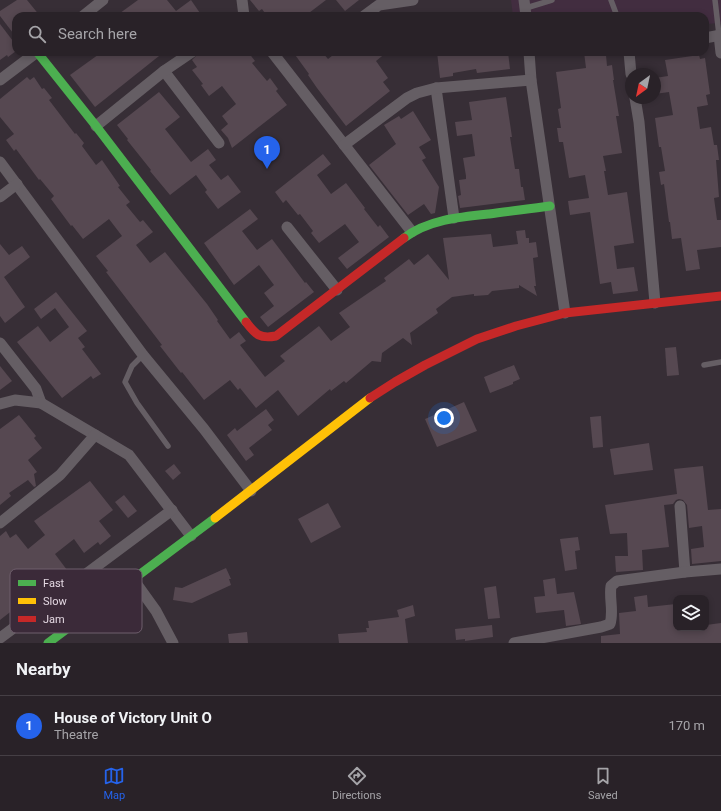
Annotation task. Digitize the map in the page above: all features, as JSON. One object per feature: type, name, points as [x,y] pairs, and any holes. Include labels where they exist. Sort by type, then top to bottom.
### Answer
[{"type":"street","points":[[88,12],[103,0]]},
{"type":"street","points":[[242,0],[244,12]]},
{"type":"street","points":[[369,12],[379,5],[413,0]]},
{"type":"street","points":[[709,37],[720,35],[721,52]]},
{"type":"street","points":[[0,80],[32,56]]},
{"type":"street","points":[[40,56],[96,126],[257,336],[266,338],[276,336],[412,232],[433,223],[454,218],[550,206]]},
{"type":"street","points":[[96,126],[164,71],[186,56]]},
{"type":"street","points":[[275,56],[412,232]]},
{"type":"street","points":[[529,56],[531,80],[565,313]]},
{"type":"street","points":[[629,56],[630,68]]},
{"type":"street","points":[[164,71],[218,144]]},
{"type":"street","points":[[344,145],[407,98],[416,93],[436,88],[531,80]]},
{"type":"street","points":[[436,88],[454,218]]},
{"type":"street","points":[[636,104],[639,122],[655,304]]},
{"type":"street","points":[[0,162],[144,355],[204,429],[251,491]]},
{"type":"street","points":[[0,197],[17,184]]},
{"type":"street","points":[[287,227],[337,290]]},
{"type":"street","points":[[142,572],[192,536],[366,402],[395,382],[477,339],[516,326],[565,313],[721,296]]},
{"type":"street","points":[[0,343],[36,389],[40,403]]},
{"type":"street","points":[[0,404],[15,400],[40,403],[129,455],[192,536]]},
{"type":"street","points":[[0,523],[60,475],[95,435]]},
{"type":"street","points":[[680,506],[685,572]]},
{"type":"street","points":[[93,569],[172,510]]},
{"type":"street","points":[[514,643],[610,624],[612,616],[610,594],[611,586],[617,581],[721,569]]},
{"type":"street","points":[[142,592],[156,611],[173,643]]},
{"type":"street","points":[[0,638],[10,631]]},
{"type":"street","points":[[48,643],[61,633]]},
{"type":"lane","points":[[525,8],[552,0]]},
{"type":"lane","points":[[611,0],[616,12]]},
{"type":"lane","points":[[715,0],[720,35]]},
{"type":"lane","points":[[144,355],[132,366],[125,382],[168,446]]},
{"type":"lane","points":[[704,365],[721,362]]},
{"type":"shaded area","points":[[511,0],[721,0],[721,23],[709,24],[709,12],[512,12]]},
{"type":"building","points":[[17,0],[27,0],[37,12],[12,12],[12,32],[0,16],[0,11]]},
{"type":"building","points":[[138,0],[167,0],[176,11],[191,0],[199,12],[122,12]]},
{"type":"building","points":[[250,0],[326,0],[310,12],[264,12],[262,9],[259,11]]},
{"type":"building","points":[[336,0],[359,0],[345,11]]},
{"type":"building","points":[[0,24],[12,40],[12,54],[8,57],[7,55],[0,60]]},
{"type":"building","points":[[96,56],[159,56],[95,107],[70,75]]},
{"type":"building","points":[[196,56],[251,56],[255,61],[252,63],[267,81],[270,78],[278,89],[276,91],[287,105],[232,148],[228,138],[221,130],[228,124],[222,116],[236,104],[222,86],[209,96],[201,85],[203,84],[192,70],[197,67],[192,60]]},
{"type":"building","points":[[296,56],[325,56],[328,59],[332,56],[382,56],[376,61],[388,78],[383,82],[390,91],[346,126],[317,88],[308,75],[309,74]]},
{"type":"building","points":[[437,56],[508,56],[510,69],[477,73],[476,69],[453,73],[453,76],[440,78]]},
{"type":"building","points":[[584,56],[606,56],[607,66],[612,65],[619,116],[616,116],[622,153],[603,156],[606,171],[604,171],[608,195],[627,192],[634,243],[614,246],[617,269],[634,267],[638,291],[613,294],[611,282],[600,284],[590,212],[570,215],[568,201],[589,198],[585,175],[569,178],[563,142],[559,142],[557,128],[561,128],[558,109],[561,108],[556,72],[586,68]]},
{"type":"building","points":[[692,56],[699,56],[700,59],[705,58],[710,94],[706,95],[708,105],[697,107],[700,129],[711,127],[714,145],[717,145],[719,160],[716,160],[719,197],[714,198],[717,220],[721,220],[721,247],[697,250],[700,269],[686,271],[681,238],[672,239],[664,184],[661,185],[659,172],[665,171],[661,147],[659,147],[655,118],[673,115],[669,92],[661,93],[661,77],[668,76],[665,60]]},
{"type":"building","points":[[27,77],[30,80],[34,77],[42,89],[44,88],[52,98],[49,100],[75,134],[76,133],[84,143],[82,146],[96,165],[102,160],[120,186],[118,187],[130,202],[126,205],[140,222],[143,220],[153,232],[136,245],[150,263],[165,252],[207,304],[230,339],[239,332],[246,341],[240,345],[265,377],[285,361],[280,356],[319,326],[331,341],[350,327],[339,313],[386,281],[384,278],[409,259],[414,265],[428,254],[449,280],[443,238],[491,234],[493,247],[518,244],[516,231],[525,230],[526,238],[529,238],[529,243],[536,242],[538,257],[533,258],[536,286],[534,286],[537,296],[519,285],[519,288],[492,291],[488,295],[474,296],[474,294],[452,297],[436,309],[438,313],[410,333],[412,345],[403,338],[382,353],[381,362],[372,361],[346,383],[344,381],[331,391],[330,389],[298,416],[278,390],[256,408],[240,388],[238,390],[230,380],[204,400],[160,346],[162,345],[106,272],[108,271],[96,256],[122,236],[109,219],[83,239],[72,225],[71,226],[51,199],[54,196],[40,179],[39,180],[16,149],[14,151],[6,140],[14,134],[0,117],[0,99]]},
{"type":"building","points":[[159,92],[180,117],[165,129],[191,162],[208,149],[216,160],[209,165],[221,180],[228,175],[241,192],[218,209],[205,192],[207,190],[196,175],[170,195],[150,171],[151,170],[117,125]]},
{"type":"building","points":[[506,97],[515,169],[519,169],[521,187],[523,187],[525,200],[460,208],[458,196],[461,195],[459,180],[466,179],[463,158],[475,156],[472,134],[457,136],[455,122],[472,120],[469,102]]},
{"type":"building","points":[[413,111],[431,140],[419,147],[426,158],[422,160],[439,187],[435,213],[431,214],[424,204],[408,215],[369,165],[396,144],[384,125],[399,116],[401,119]]},
{"type":"building","points":[[323,154],[331,164],[317,175],[331,194],[346,183],[378,227],[380,225],[389,237],[347,269],[338,258],[359,242],[345,224],[319,243],[311,233],[313,231],[300,214],[298,215],[286,200],[283,203],[275,192]]},
{"type":"building","points":[[250,209],[258,219],[242,231],[257,250],[272,239],[305,283],[306,282],[314,292],[268,327],[260,317],[274,306],[264,293],[274,285],[259,265],[234,285],[204,243]]},
{"type":"building","points":[[0,244],[9,255],[22,246],[30,257],[4,277],[25,307],[5,323],[0,316]]},
{"type":"building","points":[[56,292],[87,331],[78,338],[85,347],[82,349],[101,374],[93,379],[91,376],[62,398],[17,342],[38,326],[50,342],[69,327],[55,308],[41,319],[34,309]]},
{"type":"building","points":[[676,347],[679,375],[667,376],[665,348]]},
{"type":"building","points":[[514,365],[520,379],[513,382],[513,384],[490,393],[484,377]]},
{"type":"building","points":[[0,366],[12,381],[0,390]]},
{"type":"building","points":[[464,402],[477,431],[437,447],[425,419]]},
{"type":"building","points":[[266,409],[274,420],[268,425],[272,430],[249,448],[254,455],[246,461],[227,435],[235,428],[237,431]]},
{"type":"building","points":[[19,415],[36,436],[34,438],[42,448],[28,460],[37,472],[34,474],[36,486],[34,487],[28,480],[9,493],[11,496],[0,505],[0,429]]},
{"type":"building","points":[[601,416],[603,447],[593,448],[590,417]]},
{"type":"building","points":[[649,443],[653,470],[614,475],[610,449]]},
{"type":"building","points":[[174,464],[181,473],[173,480],[165,471]]},
{"type":"building","points":[[703,466],[708,510],[721,509],[721,561],[692,564],[691,549],[704,547],[702,526],[689,528],[687,505],[683,500],[679,499],[673,504],[664,505],[669,547],[642,550],[643,570],[616,572],[615,556],[628,556],[627,533],[610,534],[605,505],[677,494],[674,469]]},
{"type":"building","points":[[90,481],[113,510],[99,521],[111,536],[100,545],[98,542],[84,553],[74,539],[55,554],[66,569],[10,569],[10,612],[0,620],[0,536],[6,531],[10,538],[16,534],[28,549],[45,535],[34,521]]},
{"type":"building","points":[[124,495],[137,511],[128,518],[115,502]]},
{"type":"building","points":[[328,503],[341,527],[311,543],[298,519]]},
{"type":"building","points":[[578,537],[580,550],[575,551],[577,569],[565,571],[560,539]]},
{"type":"building","points":[[226,568],[231,579],[229,579],[231,585],[192,603],[173,600],[175,587],[182,588]]},
{"type":"building","points":[[555,578],[557,594],[574,592],[581,624],[566,626],[564,610],[536,613],[534,597],[545,596],[543,580]]},
{"type":"building","points":[[496,586],[500,618],[488,619],[484,588]]},
{"type":"building","points":[[647,595],[648,607],[673,604],[673,631],[709,631],[709,625],[721,623],[721,643],[601,643],[601,636],[620,634],[619,613],[636,611],[634,597]]},
{"type":"building","points":[[413,605],[415,616],[405,619],[408,643],[339,643],[338,634],[367,632],[366,628],[369,628],[368,621],[399,617],[397,610]]},
{"type":"building","points":[[492,625],[493,637],[465,641],[465,639],[456,640],[455,629]]},
{"type":"building","points":[[247,632],[248,643],[229,643],[228,634]]},
{"type":"traffic: fast","points":[[40,56],[96,126],[246,322]]},
{"type":"traffic: fast","points":[[404,238],[423,227],[444,220],[550,206]]},
{"type":"traffic: fast","points":[[142,573],[215,518]]},
{"type":"traffic: fast","points":[[48,643],[61,633]]},
{"type":"traffic: slow","points":[[215,518],[370,398]]},
{"type":"traffic: jam","points":[[246,322],[259,335],[266,337],[276,336],[404,238]]},
{"type":"traffic: jam","points":[[370,398],[425,365],[477,339],[516,326],[565,313],[721,296]]},
{"type":"place","name":"House of Victory Unit O","points":[[267,169]]}]
